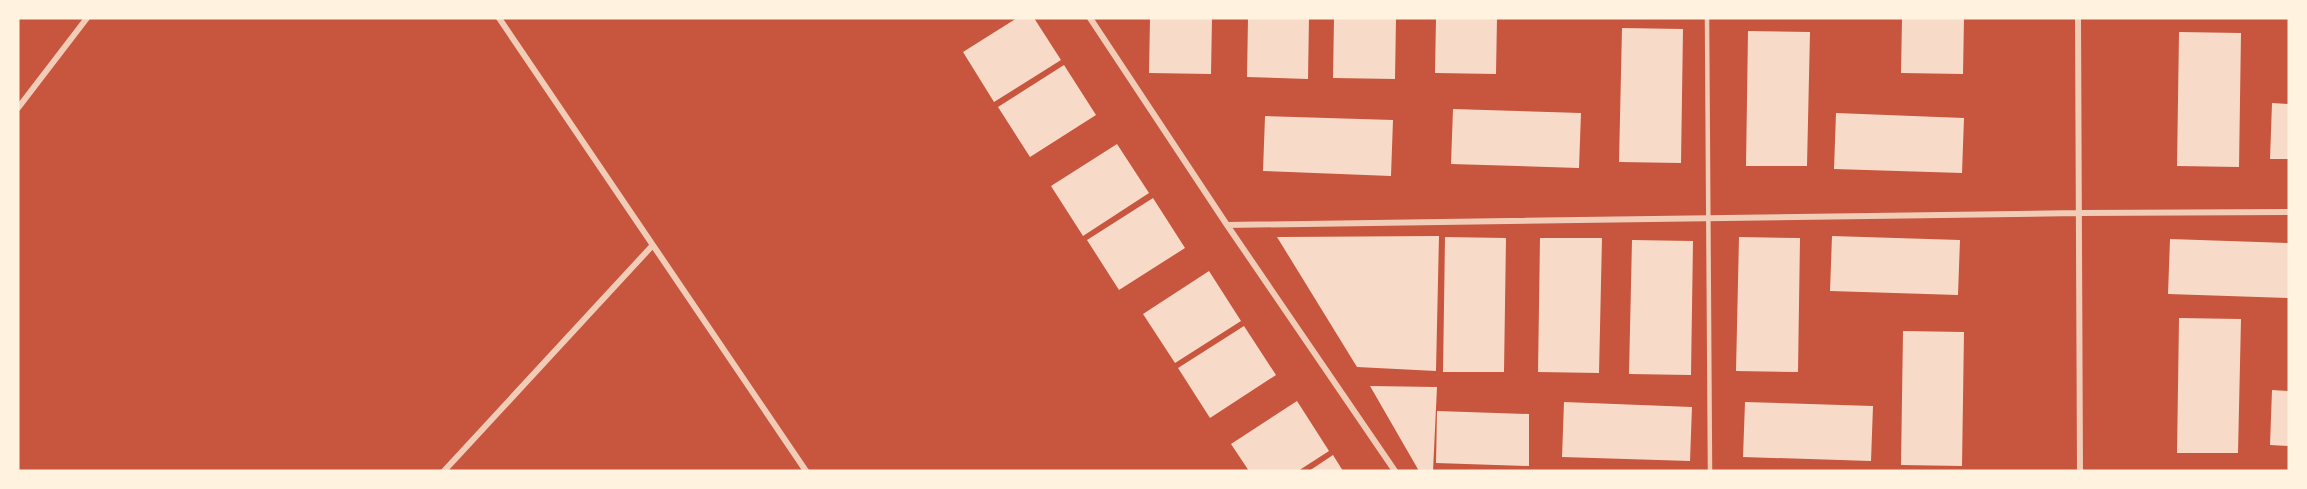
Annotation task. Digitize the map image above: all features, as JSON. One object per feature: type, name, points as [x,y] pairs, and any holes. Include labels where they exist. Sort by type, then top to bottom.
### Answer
[{"type":"street","points":[[18,108],[87,18]]},
{"type":"street","points":[[499,18],[806,471]]},
{"type":"street","points":[[1090,18],[1227,225],[1395,471]]},
{"type":"street","points":[[2078,18],[2080,471]]},
{"type":"street","points":[[1227,225],[2289,212]]},
{"type":"street","points":[[444,471],[652,246]]},
{"type":"lane","points":[[1707,18],[1710,471]]},
{"type":"building","points":[[1017,18],[1034,18],[1061,60],[994,102],[963,52]]},
{"type":"building","points":[[1150,18],[1212,18],[1211,74],[1149,73]]},
{"type":"building","points":[[1248,18],[1309,18],[1308,79],[1247,77]]},
{"type":"building","points":[[1334,18],[1396,18],[1395,79],[1333,78]]},
{"type":"building","points":[[1436,18],[1497,18],[1496,74],[1435,73]]},
{"type":"building","points":[[1902,18],[1964,18],[1963,74],[1901,73]]},
{"type":"building","points":[[1622,28],[1683,29],[1681,163],[1619,162]]},
{"type":"building","points":[[1748,31],[1810,32],[1807,166],[1746,166]]},
{"type":"building","points":[[2179,32],[2241,33],[2239,167],[2177,166]]},
{"type":"building","points":[[1064,65],[1096,115],[1030,157],[998,107]]},
{"type":"building","points":[[2272,103],[2289,104],[2289,159],[2270,159]]},
{"type":"building","points":[[1453,109],[1581,113],[1579,168],[1451,164]]},
{"type":"building","points":[[1836,113],[1964,118],[1962,173],[1834,169]]},
{"type":"building","points":[[1265,116],[1393,120],[1391,176],[1263,171]]},
{"type":"building","points":[[1117,144],[1149,193],[1083,236],[1051,186]]},
{"type":"building","points":[[1153,198],[1185,248],[1119,290],[1087,240]]},
{"type":"building","points":[[1439,236],[1436,371],[1357,367],[1277,237]]},
{"type":"building","points":[[1832,236],[1960,240],[1958,295],[1830,291]]},
{"type":"building","points":[[1445,237],[1506,238],[1504,372],[1443,372]]},
{"type":"building","points":[[1739,237],[1800,238],[1798,372],[1736,371]]},
{"type":"building","points":[[1540,238],[1602,238],[1599,373],[1538,372]]},
{"type":"building","points":[[2170,239],[2289,243],[2289,298],[2168,294]]},
{"type":"building","points":[[1632,240],[1693,241],[1691,375],[1629,374]]},
{"type":"building","points":[[1209,271],[1241,321],[1175,363],[1143,314]]},
{"type":"building","points":[[2179,318],[2241,319],[2238,453],[2177,453]]},
{"type":"building","points":[[1244,326],[1276,375],[1210,418],[1178,368]]},
{"type":"building","points":[[1903,331],[1964,332],[1962,466],[1901,465]]},
{"type":"building","points":[[1370,386],[1437,387],[1433,471],[1419,471]]},
{"type":"building","points":[[2272,390],[2289,391],[2289,446],[2270,445]]},
{"type":"building","points":[[1297,401],[1329,451],[1298,471],[1249,471],[1231,444]]},
{"type":"building","points":[[1564,402],[1692,407],[1690,461],[1562,457]]},
{"type":"building","points":[[1745,402],[1873,406],[1871,461],[1743,457]]},
{"type":"building","points":[[1437,411],[1529,414],[1529,466],[1436,463]]},
{"type":"building","points":[[1333,455],[1343,471],[1309,471]]}]
